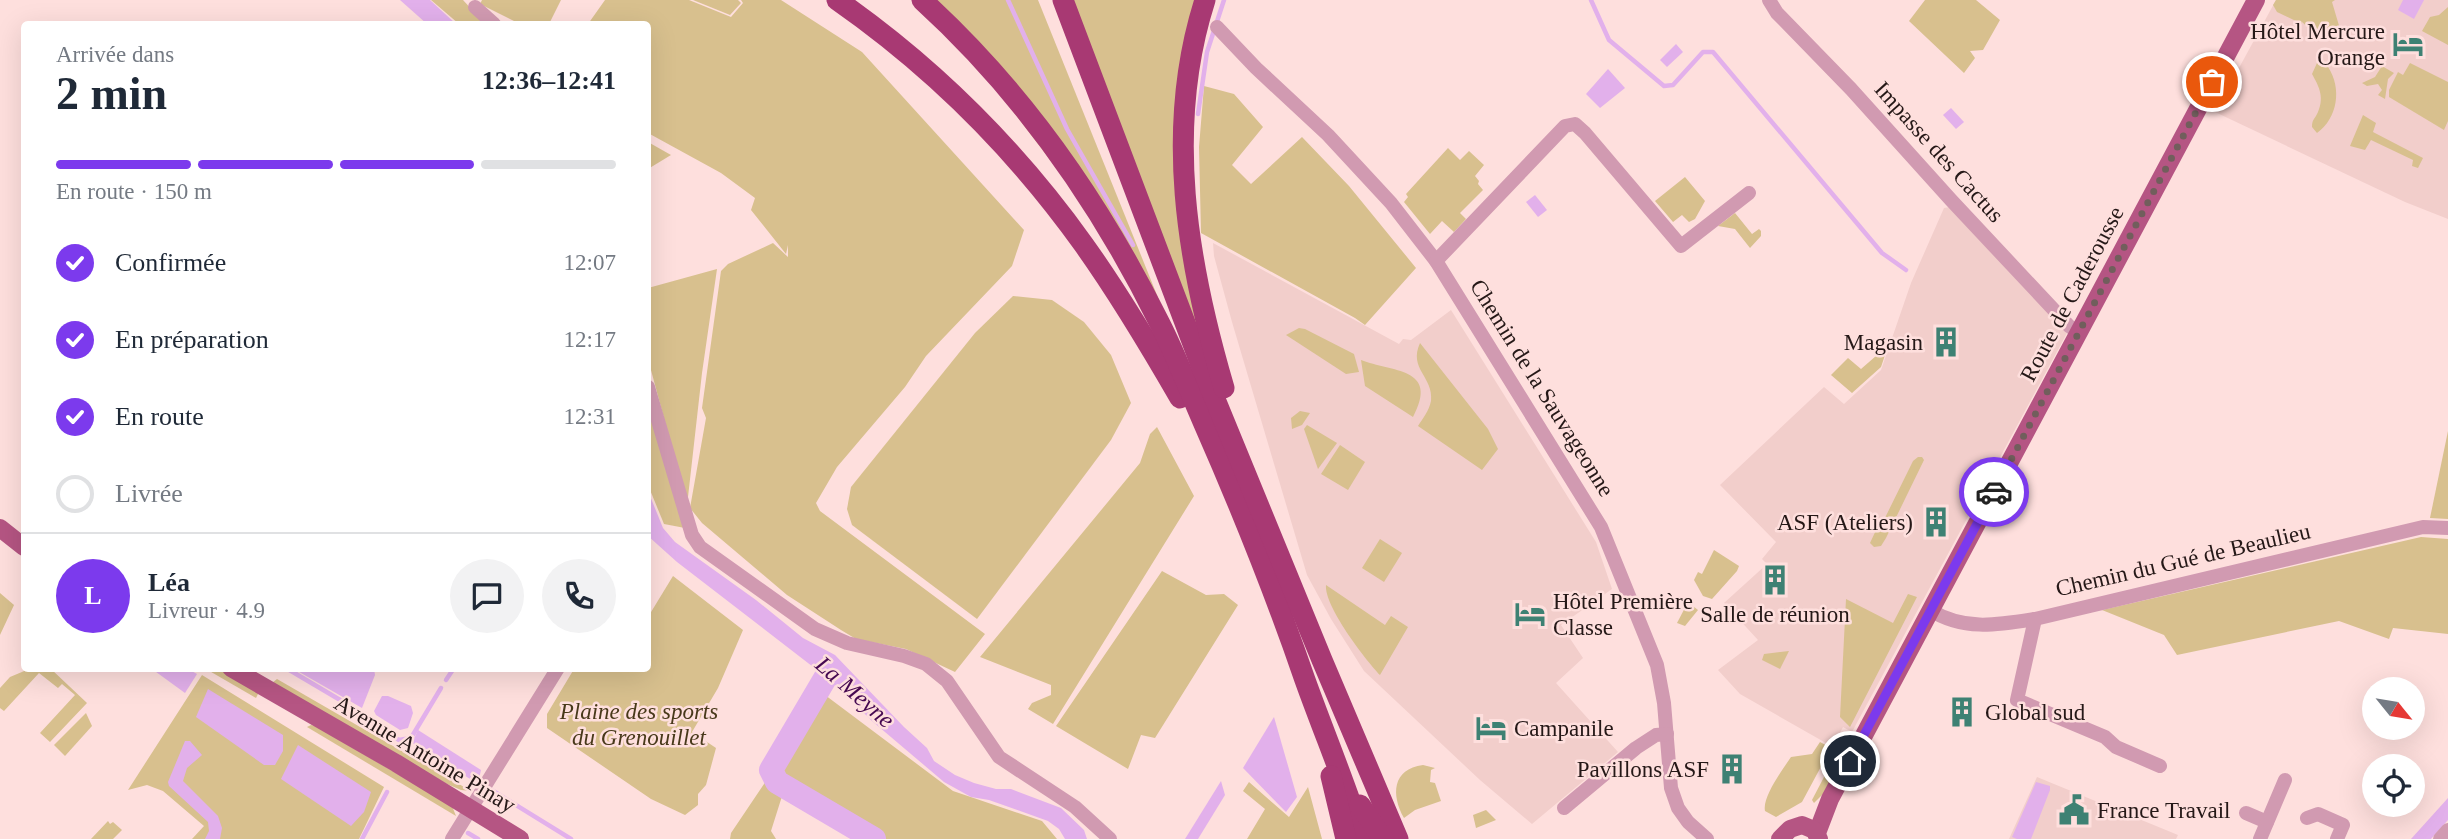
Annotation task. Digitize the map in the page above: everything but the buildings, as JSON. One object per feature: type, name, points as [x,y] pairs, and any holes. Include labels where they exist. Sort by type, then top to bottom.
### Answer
[{"type":"highway","points":[[837,0],[913,58],[951,92],[998,139],[1039,187],[1084,245],[1228,478],[1248,499]]},
{"type":"highway","points":[[922,0],[1009,89],[1083,189],[1127,260],[1160,324],[1228,478]]},
{"type":"highway","points":[[1053,0],[1248,499],[1322,660],[1398,839]]},
{"type":"highway","points":[[1063,0],[1201,365],[1248,499]]},
{"type":"highway","points":[[1205,0],[1185,92],[1183,156],[1186,215],[1195,272],[1248,499],[1280,609],[1321,726],[1374,839]]},
{"type":"highway","points":[[1321,726],[1346,839]]},
{"type":"highway","points":[[1346,782],[1356,839]]},
{"type":"highway","points":[[1346,782],[1363,839]]},
{"type":"highway","points":[[1346,782],[1383,839]]},
{"type":"main road","name":"Route de Caderousse","points":[[1813,832],[2256,0]]},
{"type":"main road","points":[[0,528],[21,545]]},
{"type":"main road","name":"Avenue Antoine Pinay","points":[[238,672],[520,839]]},
{"type":"main road","points":[[1780,839],[1790,829],[1813,832]]},
{"type":"street","name":"Impasse des Cactus","points":[[1769,0],[1777,13],[1851,89],[1966,216],[2069,326],[2079,332]]},
{"type":"street","points":[[475,7],[491,21]]},
{"type":"street","name":"Chemin de la Sauvageonne","points":[[1217,27],[1256,68],[1328,135],[1391,203],[1436,261],[1601,527],[1657,665],[1667,734],[1671,789],[1678,808],[1688,822],[1707,839]]},
{"type":"street","points":[[1436,261],[1564,126],[1575,124],[1585,133],[1681,246],[1749,193]]},
{"type":"street","points":[[651,397],[692,534],[700,547],[815,629],[847,643],[926,664],[947,681],[999,757],[1074,807],[1110,839]]},
{"type":"street","name":"Chemin du Gué de Beaulieu","points":[[1930,610],[1953,622],[1971,625],[1995,625],[2035,619],[2423,527],[2448,528]]},
{"type":"street","points":[[2035,619],[2017,700],[2105,737],[2116,747],[2160,766]]},
{"type":"street","points":[[452,839],[556,672]]},
{"type":"street","points":[[1564,808],[1636,748],[1656,735],[1667,734]]},
{"type":"street","points":[[2260,839],[2285,780]]},
{"type":"street","points":[[2246,813],[2267,822]]},
{"type":"street","points":[[2307,818],[2318,814],[2343,825],[2337,839]]},
{"type":"street","points":[[2440,839],[2448,830]]},
{"type":"shaded area","points":[[2276,0],[2448,0],[2448,219],[2405,202],[2215,112]]},
{"type":"shaded area","points":[[1950,207],[2067,333],[1852,732],[1843,727],[1833,747],[1740,694],[1718,670],[1758,640],[1724,603],[1767,564],[1762,559],[1776,542],[1720,485],[1824,387],[1844,404],[1881,370],[1911,283],[1944,208]]},
{"type":"shaded area","points":[[1213,243],[1399,344],[1403,339],[1411,340],[1451,310],[1596,542],[1612,589],[1561,625],[1583,658],[1556,683],[1618,752],[1532,824],[1480,780],[1364,671],[1331,619],[1307,575],[1232,322]]},
{"type":"shaded area","points":[[2037,777],[2178,835],[2176,839],[2009,839]]},
{"type":"green space","points":[[431,0],[463,0],[482,21],[456,21]]},
{"type":"green space","points":[[482,0],[561,0],[550,21],[514,21],[480,4]]},
{"type":"green space","points":[[605,0],[689,0],[731,17],[743,3],[741,0],[781,0],[862,52],[1024,230],[1012,266],[926,356],[905,387],[837,467],[816,503],[820,511],[985,634],[955,672],[906,649],[856,639],[841,630],[787,595],[702,523],[690,508],[706,418],[702,408],[721,271],[728,264],[773,243],[788,257],[788,245],[786,254],[751,210],[755,198],[721,173],[651,135],[651,21],[590,21]]},
{"type":"green space","points":[[693,0],[738,0],[741,3],[730,15]]},
{"type":"green space","points":[[928,0],[1038,0],[1161,305]]},
{"type":"green space","points":[[1071,0],[1199,0],[1186,49],[1201,334],[1192,316]]},
{"type":"green space","points":[[1925,0],[1976,0],[2000,20],[1983,50],[1970,51],[1975,58],[1964,73],[1909,21]]},
{"type":"green space","points":[[2276,0],[2335,0],[2332,2],[2343,39],[2321,35],[2302,22],[2277,12],[2273,5]]},
{"type":"green space","points":[[2448,7],[2448,45],[2422,31],[2430,17],[2439,15]]},
{"type":"green space","points":[[2317,63],[2326,64],[2332,75],[2336,102],[2330,119],[2317,133],[2312,124],[2320,106],[2321,96],[2312,74]]},
{"type":"green space","points":[[2410,63],[2448,82],[2448,121],[2444,130],[2389,97],[2389,90],[2398,72],[2403,75]]},
{"type":"green space","points":[[2382,66],[2394,73],[2388,79],[2385,99],[2378,95],[2382,90],[2378,84],[2367,86],[2362,83],[2375,77]]},
{"type":"green space","points":[[1204,86],[1234,94],[1263,127],[1232,165],[1251,184],[1302,137],[1349,186],[1416,268],[1365,325],[1201,233],[1199,147]]},
{"type":"green space","points":[[2363,115],[2376,123],[2373,132],[2423,158],[2418,168],[2412,166],[2413,160],[2371,140],[2365,150],[2350,146]]},
{"type":"green space","points":[[651,144],[671,155],[651,167]]},
{"type":"green space","points":[[1448,148],[1460,160],[1469,151],[1484,165],[1475,176],[1483,190],[1460,213],[1466,219],[1454,232],[1442,221],[1430,234],[1404,202],[1408,197],[1406,194]]},
{"type":"green space","points":[[1685,177],[1705,201],[1695,219],[1689,222],[1682,215],[1673,222],[1655,201]]},
{"type":"green space","points":[[1735,213],[1752,234],[1759,229],[1761,231],[1761,236],[1750,248],[1735,229],[1718,226]]},
{"type":"green space","points":[[717,269],[688,497],[685,496],[651,370],[651,287]]},
{"type":"green space","points":[[1013,296],[1052,300],[1084,322],[1111,355],[1131,403],[1111,440],[977,619],[852,525],[847,509],[851,487],[975,333]]},
{"type":"green space","points":[[1299,328],[1354,354],[1359,372],[1346,374],[1286,335]]},
{"type":"green space","points":[[1420,343],[1488,429],[1498,449],[1482,470],[1418,426],[1431,401],[1429,385],[1417,360]]},
{"type":"green space","points":[[1884,349],[1886,352],[1881,367],[1852,393],[1831,375],[1848,358],[1861,369]]},
{"type":"green space","points":[[1361,360],[1398,370],[1416,380],[1420,389],[1420,401],[1413,417],[1365,386]]},
{"type":"green space","points":[[651,411],[685,528],[664,524],[651,492]]},
{"type":"green space","points":[[1300,411],[1310,413],[1302,425],[1292,429],[1291,418]]},
{"type":"green space","points":[[1307,425],[1337,443],[1318,469],[1304,429]]},
{"type":"green space","points":[[1157,427],[1194,496],[1053,724],[1028,709],[1032,703],[1051,695],[1051,685],[980,657],[1140,463],[1150,434]]},
{"type":"green space","points":[[2448,431],[2448,519],[2430,518]]},
{"type":"green space","points":[[1340,445],[1365,462],[1348,490],[1321,474]]},
{"type":"green space","points":[[1918,457],[1924,460],[1886,538],[1881,546],[1874,547],[1870,543],[1877,528],[1880,528],[1913,461]]},
{"type":"green space","points":[[2421,537],[2448,539],[2448,634],[2393,628],[2389,639],[2339,621],[2177,655],[2164,635],[2102,610]]},
{"type":"green space","points":[[1380,539],[1402,553],[1384,582],[1362,568]]},
{"type":"green space","points":[[1714,550],[1739,566],[1712,599],[1703,596],[1694,580],[1698,572],[1702,574]]},
{"type":"green space","points":[[1162,571],[1206,595],[1224,594],[1238,605],[1155,738],[1141,735],[1128,769],[1056,726]]},
{"type":"green space","name":"Plaine des sports du Grenouillet","points":[[673,576],[743,630],[718,688],[692,732],[716,748],[706,785],[698,794],[698,805],[685,815],[651,799],[547,728],[547,714],[572,672],[651,672],[651,612]]},
{"type":"green space","points":[[1326,585],[1385,625],[1391,616],[1408,627],[1380,675],[1338,618],[1331,606]]},
{"type":"green space","points":[[0,593],[14,605],[0,635]]},
{"type":"green space","points":[[1908,594],[1917,597],[1850,727],[1840,717],[1846,599],[1893,623]]},
{"type":"green space","points":[[1688,602],[1698,610],[1685,626],[1677,623]]},
{"type":"green space","points":[[1789,651],[1780,669],[1762,660],[1764,654]]},
{"type":"green space","points":[[22,672],[54,672],[87,703],[50,742],[40,733],[75,695],[62,684],[58,688],[39,673],[4,711],[0,708],[0,688],[10,677]]},
{"type":"green space","points":[[211,672],[224,672],[259,692],[256,698]]},
{"type":"green space","points":[[202,675],[384,787],[359,839],[192,839],[204,826],[163,791],[147,785],[128,790]]},
{"type":"green space","points":[[277,679],[471,791],[447,784],[272,683]]},
{"type":"green space","points":[[821,692],[953,791],[1042,821],[1057,839],[885,839],[818,795],[781,781],[774,770]]},
{"type":"green space","points":[[86,713],[92,726],[65,756],[54,745]]},
{"type":"green space","points":[[311,725],[452,806],[456,816],[307,727]]},
{"type":"green space","points":[[1846,735],[1854,739],[1827,790],[1814,803],[1812,800]]},
{"type":"green space","points":[[1820,742],[1831,748],[1802,802],[1776,817],[1765,811],[1770,791],[1791,757],[1812,754]]},
{"type":"green space","points":[[1423,765],[1435,768],[1431,770],[1430,782],[1435,783],[1441,801],[1415,810],[1404,818],[1397,801],[1397,784],[1405,772]]},
{"type":"green space","points":[[766,781],[783,793],[771,831],[776,839],[730,839],[731,833]]},
{"type":"green space","points":[[1249,782],[1289,817],[1308,787],[1322,839],[1247,839],[1265,809],[1243,791]]},
{"type":"green space","points":[[1486,810],[1496,820],[1476,828],[1473,815]]},
{"type":"green space","points":[[108,821],[122,830],[113,839],[91,839]]},
{"type":"water","points":[[400,0],[430,0],[453,21],[424,21]]},
{"type":"water","points":[[2403,0],[2424,0],[2414,19],[2398,10]]},
{"type":"water","points":[[1676,44],[1683,52],[1667,67],[1660,60]]},
{"type":"water","points":[[1608,69],[1625,88],[1600,108],[1586,94]]},
{"type":"water","points":[[1951,108],[1964,122],[1956,129],[1943,115]]},
{"type":"water","points":[[1535,195],[1547,210],[1538,217],[1526,202]]},
{"type":"water","name":"La Meyne","points":[[651,498],[663,528],[675,542],[756,600],[803,638],[835,655],[927,748],[934,761],[955,775],[974,783],[996,789],[1011,789],[1061,808],[1084,830],[1087,839],[1065,839],[1059,829],[1048,821],[989,800],[971,797],[944,782],[872,721],[830,680],[677,562],[651,539]]},
{"type":"water","points":[[156,672],[197,674],[185,693]]},
{"type":"water","points":[[299,672],[374,672],[362,708]]},
{"type":"water","points":[[208,689],[283,735],[283,751],[275,765],[264,765],[196,717]]},
{"type":"water","points":[[382,696],[411,706],[413,713],[408,728],[400,730],[376,715],[374,711]]},
{"type":"water","points":[[1274,717],[1297,797],[1286,812],[1243,768]]},
{"type":"water","points":[[418,730],[481,770],[479,779],[475,782],[412,743]]},
{"type":"water","points":[[185,741],[190,741],[202,755],[187,768],[183,781],[218,816],[222,828],[220,839],[205,839],[209,831],[208,822],[169,786],[168,782]]},
{"type":"water","points":[[298,745],[371,792],[364,812],[351,826],[281,779]]},
{"type":"water","points":[[1221,781],[1225,795],[1198,839],[1185,839]]},
{"type":"water","points":[[2036,782],[2050,786],[2050,790],[2031,839],[2017,839],[2012,837]]},
{"type":"water","points":[[2448,798],[2448,820],[2431,839],[2411,839]]},
{"type":"waterway","points":[[1008,0],[1067,129],[1133,245]]},
{"type":"waterway","points":[[1198,114],[1207,52],[1224,0]]},
{"type":"waterway","points":[[1591,0],[1609,40],[1664,86],[1673,85],[1703,52],[1713,52],[1882,253],[1906,270]]},
{"type":"waterway","name":"La Meyne","points":[[830,670],[771,770],[777,782],[874,839]]},
{"type":"waterway","points":[[293,672],[352,707],[364,720],[399,740],[416,740]]},
{"type":"waterway","points":[[446,680],[451,672]]},
{"type":"waterway","points":[[411,738],[441,688]]},
{"type":"waterway","points":[[490,789],[571,839]]},
{"type":"waterway","points":[[362,839],[387,792]]},
{"type":"waterway","points":[[468,833],[478,839]]},
{"type":"way so far","points":[[1994,492],[2212,82]]},
{"type":"place","name":"Hôtel Mercure Orange","points":[[2408,44]]},
{"type":"place","name":"Magasin","points":[[1946,342]]},
{"type":"place","name":"ASF (Ateliers)","points":[[1936,522]]},
{"type":"place","name":"Salle de réunion","points":[[1775,580]]},
{"type":"place","name":"Hôtel Première Classe","points":[[1530,614]]},
{"type":"place","name":"Global sud","points":[[1962,712]]},
{"type":"place","name":"Campanile","points":[[1491,728]]},
{"type":"place","name":"Pavillons ASF","points":[[1732,769]]},
{"type":"place","name":"France Travail","points":[[2074,810]]},
{"type":"route","points":[[1850,761],[1994,492]]}]
